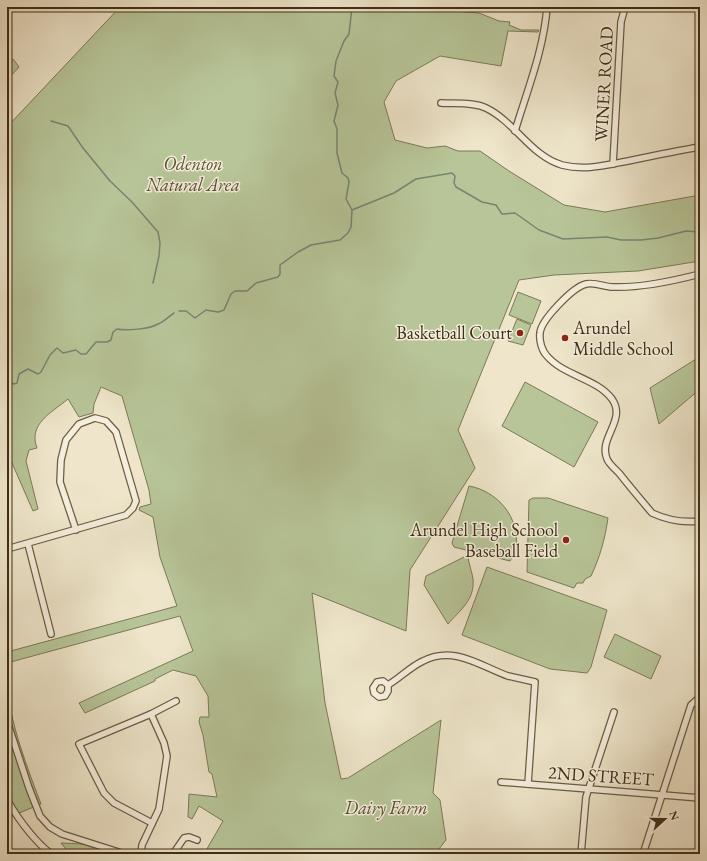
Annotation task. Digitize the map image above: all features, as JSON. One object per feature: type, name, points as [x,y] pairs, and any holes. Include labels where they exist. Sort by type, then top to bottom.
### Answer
[{"type":"street","points":[[515,130],[546,23],[547,7]]},
{"type":"street","name":"WINER ROAD","points":[[614,164],[621,22],[626,7]]},
{"type":"street","points":[[441,103],[476,105],[486,108],[496,114],[547,158],[573,168],[592,168],[700,147]]},
{"type":"street","points":[[700,274],[676,280],[614,288],[596,284],[586,284],[570,294],[543,324],[540,333],[541,345],[546,356],[559,366],[601,390],[612,400],[616,409],[616,418],[606,440],[605,448],[607,460],[652,513],[661,517],[687,523],[700,521]]},
{"type":"street","points":[[7,549],[28,544],[76,530],[126,515],[133,508],[136,501],[116,432],[106,421],[95,418],[79,424],[66,440],[61,460],[60,482],[76,530]]},
{"type":"street","points":[[28,544],[51,634]]},
{"type":"street","points":[[388,686],[424,660],[439,655],[449,654],[463,657],[508,676],[535,682],[528,784]]},
{"type":"street","points":[[643,854],[691,705],[700,697]]},
{"type":"street","points":[[152,823],[114,803],[104,793],[79,744],[151,714],[176,701]]},
{"type":"street","points":[[581,854],[586,797],[614,712]]},
{"type":"street","points":[[141,854],[142,845],[159,809],[167,756],[164,743],[151,714]]},
{"type":"street","points":[[7,721],[28,788],[40,816],[50,827],[62,834],[125,854]]},
{"type":"street","name":"2ND STREET","points":[[501,782],[700,798]]},
{"type":"street","points":[[7,800],[19,819],[40,845],[51,854]]},
{"type":"street","points":[[173,854],[184,838],[189,837],[197,840]]},
{"type":"green space","name":"Odenton Natural Area","points":[[120,7],[454,7],[454,11],[479,13],[499,21],[510,22],[509,25],[521,30],[539,30],[538,32],[508,31],[501,66],[440,56],[396,81],[384,102],[395,140],[427,148],[445,146],[458,151],[480,151],[564,205],[605,212],[700,195],[700,261],[638,271],[554,275],[519,280],[458,430],[475,468],[410,570],[406,631],[312,593],[325,703],[341,779],[348,778],[441,720],[433,793],[440,800],[446,840],[435,854],[204,854],[223,821],[199,806],[192,819],[188,817],[189,794],[217,797],[212,774],[209,772],[203,735],[199,722],[200,717],[209,717],[208,696],[196,676],[173,670],[155,679],[155,681],[85,713],[79,703],[193,651],[180,616],[7,663],[7,652],[177,606],[160,557],[153,517],[139,510],[140,507],[151,504],[149,490],[122,396],[101,387],[94,404],[93,413],[79,417],[68,399],[48,414],[38,426],[35,440],[37,448],[29,450],[26,461],[38,509],[33,511],[9,456],[7,456],[7,127]]},
{"type":"green space","points":[[7,59],[13,59],[19,67],[7,80]]},
{"type":"green space","points":[[518,292],[541,301],[532,324],[509,315]]},
{"type":"green space","name":"Basketball Court","points":[[517,319],[531,325],[523,345],[508,341]]},
{"type":"green space","points":[[696,359],[700,359],[700,389],[659,424],[650,388]]},
{"type":"green space","points":[[525,382],[598,422],[574,467],[502,426]]},
{"type":"green space","points":[[469,486],[489,493],[504,507],[510,516],[516,536],[516,549],[510,561],[454,547],[452,543]]},
{"type":"green space","name":"Arundel High School Baseball Field","points":[[533,498],[548,498],[608,518],[602,548],[591,576],[585,579],[583,583],[577,583],[574,588],[527,572],[529,500]]},
{"type":"green space","points":[[468,555],[473,579],[472,593],[466,604],[448,624],[424,585],[426,576]]},
{"type":"green space","points":[[487,567],[607,610],[591,667],[587,673],[550,669],[462,635]]},
{"type":"green space","points":[[615,634],[661,656],[651,679],[604,657]]},
{"type":"green space","points":[[7,689],[16,733],[41,804],[7,818]]},
{"type":"green space","points":[[61,843],[85,844],[117,854],[70,854]]},
{"type":"waterway","points":[[179,311],[186,311],[195,318],[206,310],[218,312],[224,310],[231,294],[235,291],[247,291],[256,283],[278,277],[280,274],[280,265],[298,252],[311,245],[340,240],[348,233],[351,227],[352,210],[346,199],[349,182],[348,178],[342,173],[337,153],[337,129],[334,121],[338,105],[335,93],[338,82],[334,76],[336,61],[344,41],[349,34],[352,7]]},
{"type":"waterway","points":[[51,121],[68,126],[83,148],[110,181],[132,202],[158,232],[160,243],[159,256],[153,283]]},
{"type":"waterway","points":[[352,210],[394,193],[416,179],[452,173],[455,176],[454,183],[456,187],[482,202],[496,205],[502,214],[515,213],[539,230],[563,239],[607,237],[621,240],[641,240],[658,238],[686,231],[700,232]]},
{"type":"waterway","points":[[7,380],[14,384],[17,383],[19,374],[28,369],[38,374],[41,372],[50,355],[57,348],[63,353],[76,350],[81,354],[86,354],[96,342],[107,342],[111,340],[113,332],[117,329],[132,330],[154,326],[174,313]]},
{"type":"place","name":"Basketball Court","points":[[520,333]]},
{"type":"place","name":"Arundel Middle School","points":[[565,338]]},
{"type":"place","name":"Arundel High School Baseball Field","points":[[566,540]]},
{"type":"park label","name":"Dairy Farm","points":[[386,808]]}]
